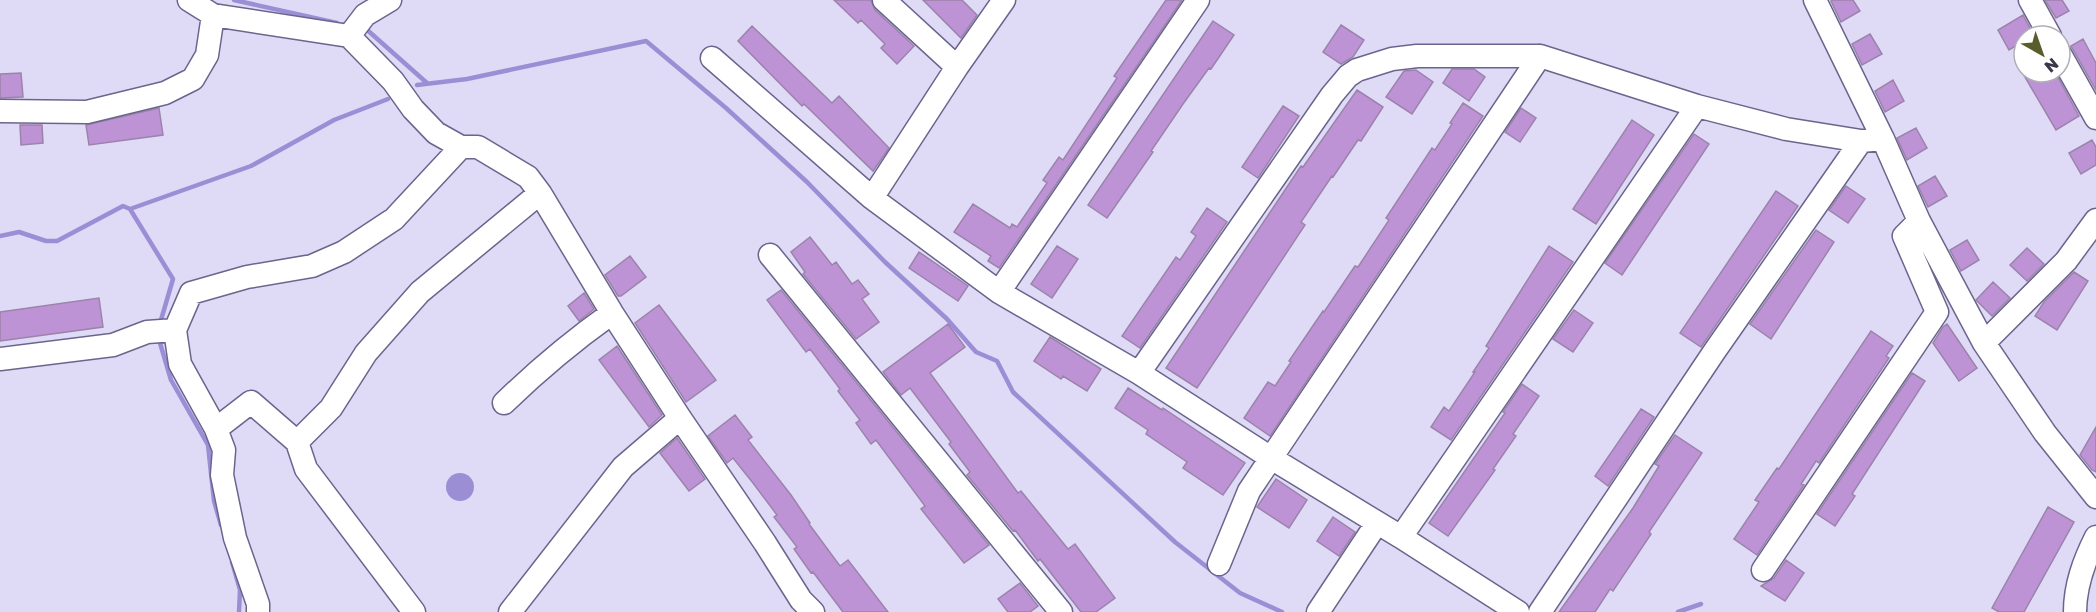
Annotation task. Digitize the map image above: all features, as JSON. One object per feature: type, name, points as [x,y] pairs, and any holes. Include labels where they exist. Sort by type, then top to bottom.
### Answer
[{"type":"street","points":[[189,0],[213,15],[349,36],[393,81],[413,109],[436,134],[461,147],[478,147],[528,177],[540,193],[612,313],[765,543],[802,608]]},
{"type":"street","points":[[349,36],[365,15],[390,0]]},
{"type":"street","points":[[884,0],[957,67]]},
{"type":"street","points":[[872,198],[957,67],[1004,0]]},
{"type":"street","points":[[999,292],[1198,0]]},
{"type":"street","points":[[1815,0],[1872,140],[1919,221],[1984,343],[2045,433],[2096,497]]},
{"type":"street","points":[[2030,0],[2043,24]]},
{"type":"street","points":[[0,111],[87,112],[165,93],[193,79],[207,55],[213,15]]},
{"type":"street","points":[[1138,373],[1332,95],[1348,76],[1368,66],[1417,56],[1540,56],[1697,106],[1786,129],[1872,140]]},
{"type":"street","points":[[1220,564],[1249,491],[1540,56]]},
{"type":"street","points":[[712,58],[872,198],[999,292],[1138,373],[1518,612]]},
{"type":"street","points":[[2072,75],[2096,118]]},
{"type":"street","points":[[1401,537],[1697,106]]},
{"type":"street","points":[[1540,612],[1714,352],[1872,140]]},
{"type":"street","points":[[258,612],[258,604],[236,538],[222,475],[224,450],[216,429],[180,364],[175,330],[191,293],[247,277],[312,266],[344,252],[394,219],[461,147]]},
{"type":"street","points":[[297,442],[331,408],[366,353],[420,292],[540,193]]},
{"type":"street","points":[[1984,343],[2066,261],[2096,220]]},
{"type":"street","points":[[1763,570],[1937,312],[1904,236],[1919,221]]},
{"type":"street","points":[[770,255],[1061,612]]},
{"type":"street","points":[[504,403],[528,379],[578,337],[612,313]]},
{"type":"street","points":[[0,359],[113,345],[147,332],[175,330]]},
{"type":"street","points":[[216,429],[251,402],[297,442],[306,469],[414,612]]},
{"type":"street","points":[[510,612],[623,466],[680,418]]},
{"type":"street","points":[[1318,612],[1377,523]]},
{"type":"street","points":[[2075,612],[2076,588],[2096,537]]},
{"type":"shaded area","points":[[460,473],[470,477],[474,487],[470,497],[460,501],[450,497],[446,487],[450,477]]},
{"type":"building","points":[[834,0],[871,0],[875,10],[914,46],[897,64],[881,48],[885,44],[861,20],[858,23]]},
{"type":"building","points":[[923,0],[962,0],[977,15],[961,38]]},
{"type":"building","points":[[1166,0],[1182,0],[999,268],[988,261],[991,256],[954,232],[973,204],[1010,228],[1012,224],[1017,227],[1047,183],[1043,180],[1059,157],[1063,160],[1117,78],[1114,76]]},
{"type":"building","points":[[1853,0],[1860,11],[1841,22],[1831,1]]},
{"type":"building","points":[[2045,0],[2062,0],[2069,11],[2056,18]]},
{"type":"building","points":[[2023,15],[2028,24],[2012,24],[2012,48],[2009,50],[1998,30]]},
{"type":"building","points":[[1213,21],[1234,35],[1183,104],[1107,218],[1088,205]]},
{"type":"building","points":[[1341,25],[1364,40],[1353,57],[1341,64],[1323,52]]},
{"type":"building","points":[[752,26],[832,103],[839,96],[889,148],[873,171],[804,104],[802,106],[738,41]]},
{"type":"building","points":[[1870,34],[1882,54],[1862,65],[1852,44]]},
{"type":"building","points":[[2083,39],[2096,63],[2096,90],[2072,48],[2072,45]]},
{"type":"building","points":[[1452,69],[1474,69],[1485,77],[1469,101],[1443,83]]},
{"type":"building","points":[[1416,70],[1433,82],[1412,114],[1386,97],[1404,71]]},
{"type":"building","points":[[21,73],[23,97],[0,98],[0,74]]},
{"type":"building","points":[[1893,80],[1904,101],[1885,112],[1875,91]]},
{"type":"building","points":[[2029,84],[2062,84],[2079,116],[2056,130]]},
{"type":"building","points":[[1357,90],[1383,107],[1361,141],[1358,140],[1301,222],[1305,225],[1197,388],[1166,368],[1301,166],[1303,167]]},
{"type":"building","points":[[1463,103],[1483,116],[1270,436],[1244,418],[1268,382],[1275,386],[1323,311],[1355,266],[1358,267],[1389,220],[1386,218],[1432,148],[1435,150]]},
{"type":"building","points":[[1283,106],[1299,116],[1258,178],[1242,167]]},
{"type":"building","points":[[159,108],[163,135],[89,145],[86,125]]},
{"type":"building","points":[[1521,108],[1536,118],[1520,142],[1505,132]]},
{"type":"building","points":[[1632,120],[1654,135],[1596,224],[1573,209]]},
{"type":"building","points":[[20,125],[42,125],[43,143],[21,145]]},
{"type":"building","points":[[1916,128],[1927,148],[1907,160],[1897,138]]},
{"type":"building","points":[[1694,134],[1709,144],[1622,275],[1605,263]]},
{"type":"building","points":[[2092,140],[2096,147],[2096,165],[2081,174],[2069,153]]},
{"type":"building","points":[[1935,176],[1947,196],[1928,207],[1918,186]]},
{"type":"building","points":[[1846,186],[1865,199],[1848,223],[1829,210]]},
{"type":"building","points":[[1776,191],[1798,206],[1701,347],[1680,333]]},
{"type":"building","points":[[1207,208],[1227,222],[1140,348],[1122,336],[1176,257],[1180,260],[1196,236],[1191,232]]},
{"type":"building","points":[[1816,230],[1834,242],[1771,339],[1750,324]]},
{"type":"building","points":[[810,237],[832,265],[836,262],[852,284],[858,280],[869,294],[862,299],[879,322],[856,339],[803,274],[805,272],[791,252]]},
{"type":"building","points":[[1967,240],[1979,260],[1961,271],[1950,250]]},
{"type":"building","points":[[1057,246],[1078,259],[1052,298],[1031,284]]},
{"type":"building","points":[[1549,246],[1573,262],[1451,440],[1431,427],[1444,407],[1449,411],[1475,372],[1473,372],[1489,348],[1486,346]]},
{"type":"building","points":[[2027,248],[2044,264],[2027,281],[2010,265]]},
{"type":"building","points":[[919,252],[968,286],[958,301],[909,268]]},
{"type":"building","points":[[630,256],[646,277],[618,296],[605,275]]},
{"type":"building","points":[[2074,272],[2088,281],[2057,330],[2035,316],[2044,302]]},
{"type":"building","points":[[1993,282],[2010,298],[1992,316],[1976,300]]},
{"type":"building","points":[[781,290],[989,545],[964,563],[921,509],[925,506],[876,440],[871,444],[856,423],[860,420],[838,391],[840,389],[810,349],[806,352],[767,300]]},
{"type":"building","points":[[584,293],[594,309],[579,321],[568,306]]},
{"type":"building","points":[[99,298],[103,327],[0,341],[0,312]]},
{"type":"building","points":[[659,305],[716,380],[686,402],[635,323]]},
{"type":"building","points":[[1574,310],[1593,323],[1573,352],[1553,339]]},
{"type":"building","points":[[948,324],[965,347],[930,373],[1018,493],[1021,491],[1068,549],[1075,544],[1115,598],[1096,612],[1081,612],[1040,559],[1038,561],[1015,530],[1013,531],[967,475],[970,472],[949,444],[951,442],[910,388],[901,395],[883,372]]},
{"type":"building","points":[[1947,324],[1977,368],[1959,381],[1933,343]]},
{"type":"building","points":[[1871,331],[1893,346],[1886,356],[1889,358],[1819,463],[1816,461],[1801,484],[1804,485],[1757,555],[1734,539],[1759,502],[1755,500],[1777,468],[1779,469]]},
{"type":"building","points":[[1050,337],[1101,369],[1087,391],[1063,376],[1061,379],[1034,361]]},
{"type":"building","points":[[617,346],[662,415],[649,427],[599,360]]},
{"type":"building","points":[[1912,373],[1925,381],[1852,494],[1855,496],[1835,526],[1817,514]]},
{"type":"building","points":[[1522,384],[1539,396],[1513,434],[1516,436],[1493,469],[1495,470],[1448,536],[1429,523],[1505,413],[1503,412]]},
{"type":"building","points":[[1128,388],[1162,410],[1163,408],[1245,463],[1223,495],[1183,468],[1187,462],[1146,434],[1148,430],[1115,408]]},
{"type":"building","points":[[1641,409],[1654,417],[1608,486],[1595,476]]},
{"type":"building","points":[[735,415],[752,437],[748,440],[791,495],[840,566],[848,560],[888,612],[843,612],[813,572],[811,573],[794,549],[797,547],[774,517],[777,515],[753,483],[733,458],[727,463],[708,436]]},
{"type":"building","points":[[2096,427],[2096,472],[2080,455]]},
{"type":"building","points":[[1675,435],[1702,453],[1649,532],[1651,534],[1613,591],[1610,589],[1595,612],[1559,612],[1633,508],[1659,466],[1655,464]]},
{"type":"building","points":[[677,438],[705,479],[689,491],[660,453]]},
{"type":"building","points":[[1276,479],[1307,500],[1289,528],[1257,507]]},
{"type":"building","points":[[2048,507],[2074,522],[2024,612],[1999,612],[1992,608]]},
{"type":"building","points":[[1333,517],[1355,532],[1339,556],[1317,541]]},
{"type":"building","points":[[1786,560],[1804,573],[1785,601],[1761,586],[1774,578]]},
{"type":"building","points":[[1020,583],[1038,606],[1030,612],[1008,612],[998,599]]},
{"type":"waterway","points":[[234,0],[337,23]]},
{"type":"waterway","points":[[365,28],[427,83]]},
{"type":"waterway","points":[[417,85],[467,79],[646,41],[726,108],[807,182],[885,262],[947,319],[976,352],[997,361],[1013,392],[1175,542],[1240,593],[1282,612]]},
{"type":"waterway","points":[[130,209],[251,166],[334,120],[388,99]]},
{"type":"waterway","points":[[0,236],[19,232],[46,241],[57,241],[123,206],[130,209],[173,279],[161,320]]},
{"type":"waterway","points":[[160,343],[171,380],[208,445],[214,501],[221,525]]},
{"type":"waterway","points":[[232,562],[240,590],[239,612]]},
{"type":"waterway","points":[[1678,612],[1701,604]]}]
